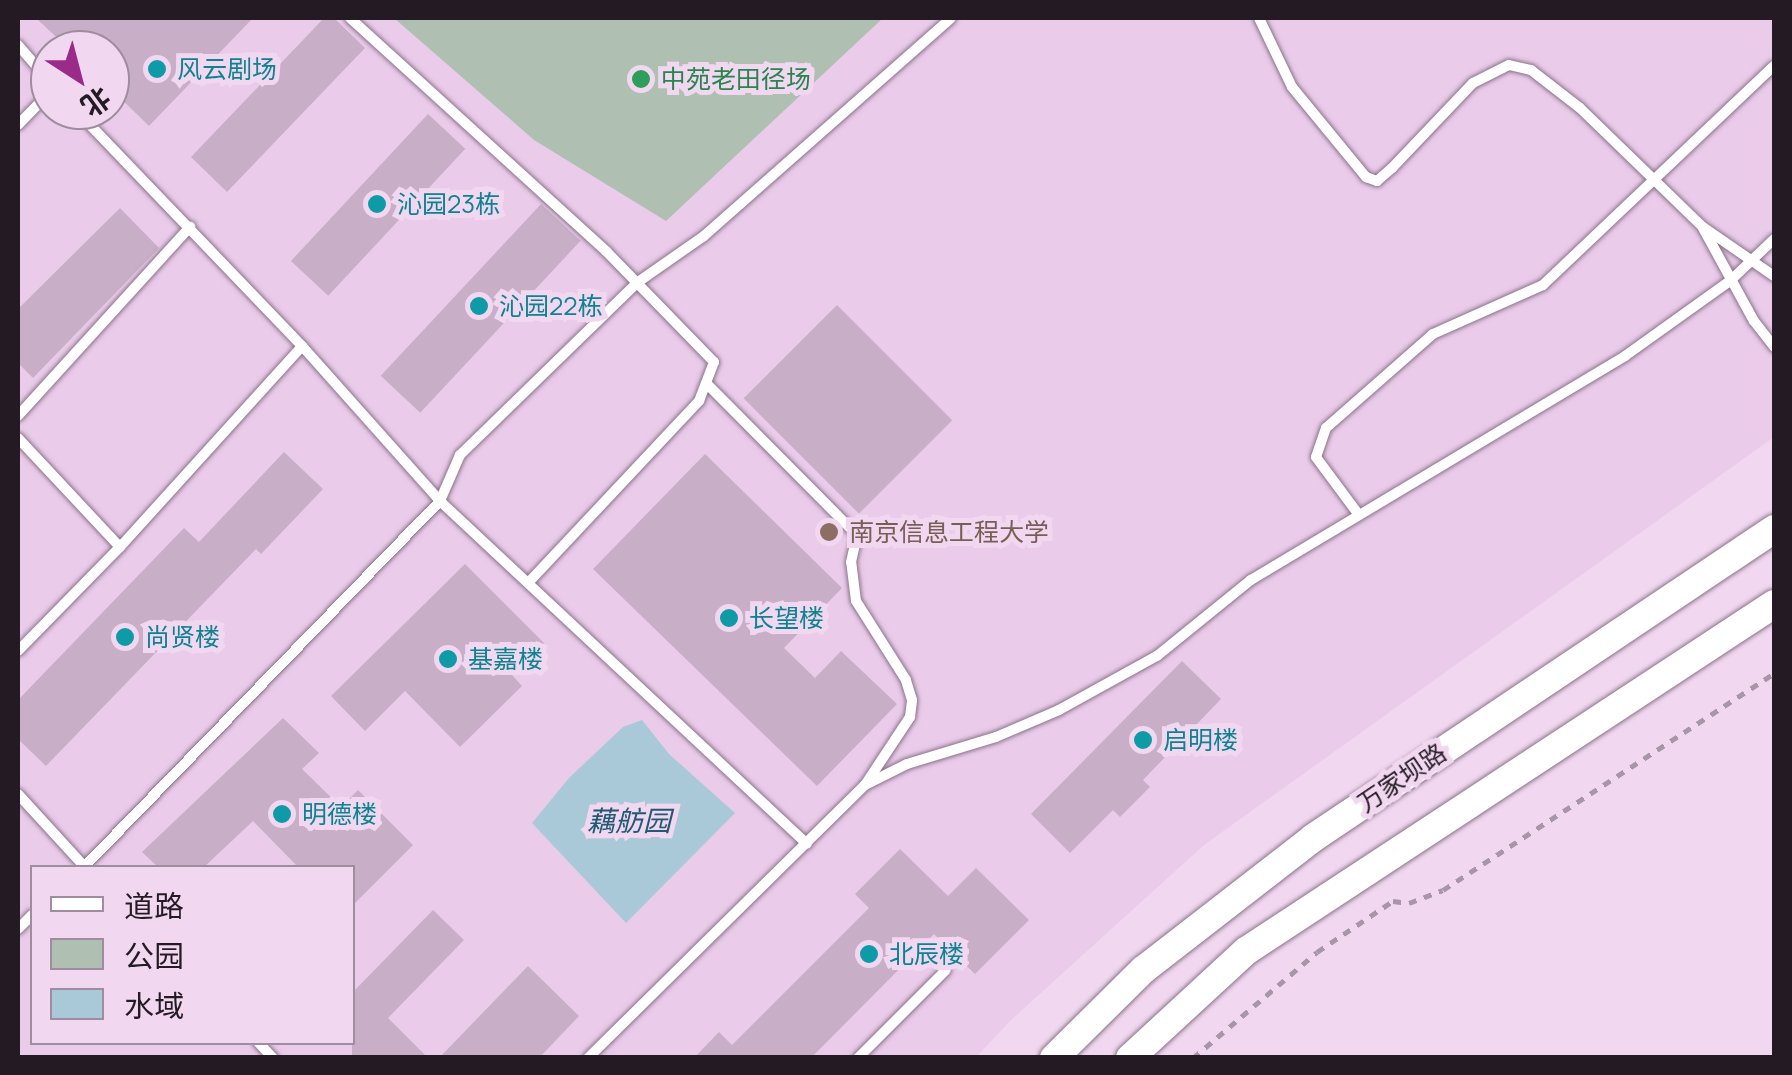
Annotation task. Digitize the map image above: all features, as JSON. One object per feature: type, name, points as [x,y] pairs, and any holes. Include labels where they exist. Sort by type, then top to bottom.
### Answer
[{"type":"main road","name":"万家坝路","points":[[1054,1058],[1143,970],[1313,838],[1774,529]]},
{"type":"main road","points":[[1130,1058],[1246,951],[1774,604]]},
{"type":"lane","points":[[350,18],[638,282],[714,362],[699,401],[530,581]]},
{"type":"lane","points":[[86,865],[440,501],[460,455],[638,282],[704,236],[951,18]]},
{"type":"lane","points":[[1259,18],[1292,87],[1366,178],[1378,181],[1473,84],[1510,65],[1531,70],[1554,85],[1702,227],[1774,276]]},
{"type":"lane","points":[[1359,514],[1316,457],[1326,428],[1433,334],[1543,284],[1657,181],[1774,66]]},
{"type":"lane","points":[[95,130],[302,346],[440,501],[530,581],[580,634],[807,844]]},
{"type":"lane","points":[[1702,227],[1754,321],[1774,347]]},
{"type":"lane","points":[[18,416],[190,228]]},
{"type":"lane","points":[[865,785],[907,764],[996,737],[1059,710],[1158,656],[1251,580],[1624,356],[1731,280],[1774,239]]},
{"type":"lane","points":[[18,651],[120,547],[302,346]]},
{"type":"lane","points":[[588,1058],[865,785],[910,717],[912,700],[906,680],[856,601],[851,562],[857,535],[706,383]]},
{"type":"lane","points":[[18,438],[120,547]]},
{"type":"lane","points":[[18,794],[82,865]]},
{"type":"lane","points":[[858,1058],[946,970]]},
{"type":"path","points":[[1193,1058],[1317,952],[1393,901],[1409,902],[1444,890],[1774,673]]},
{"type":"shaded area","name":"南京信息工程大学","points":[[18,18],[1774,18],[1774,437],[1204,845],[1011,1020],[976,1057],[18,1057]]},
{"type":"green space","name":"中苑老田径场","points":[[394,18],[883,18],[666,221],[534,140]]},
{"type":"water","name":"藕舫园","points":[[642,720],[669,754],[735,813],[626,923],[532,823],[569,778],[623,727]]},
{"type":"building","name":"风云剧场","points":[[36,18],[253,18],[149,126],[130,107],[130,30],[49,30]]},
{"type":"building","points":[[324,18],[334,18],[365,48],[227,192],[191,157]]},
{"type":"building","name":"沁园23栋","points":[[428,114],[465,149],[328,296],[291,261]]},
{"type":"building","name":"沁园22栋","points":[[541,204],[580,241],[420,413],[381,376]]},
{"type":"building","points":[[120,208],[159,248],[33,378],[18,363],[18,309]]},
{"type":"building","points":[[837,305],[952,420],[859,514],[744,398]]},
{"type":"building","name":"尚贤楼","points":[[284,452],[323,489],[261,554],[256,549],[46,766],[18,739],[18,700],[184,528],[199,542]]},
{"type":"building","name":"长望楼","points":[[705,454],[842,588],[784,648],[815,678],[841,651],[897,704],[817,786],[593,569]]},
{"type":"building","name":"基嘉楼","points":[[465,564],[544,643],[512,675],[522,686],[460,747],[405,691],[365,731],[331,696]]},
{"type":"building","name":"启明楼","points":[[1182,661],[1221,699],[1143,780],[1150,787],[1120,817],[1113,810],[1070,853],[1031,814]]},
{"type":"building","name":"明德楼","points":[[283,718],[319,753],[302,769],[341,807],[358,790],[413,845],[355,903],[355,865],[296,865],[253,821],[206,865],[156,865],[142,852]]},
{"type":"building","name":"北辰楼","points":[[900,849],[948,896],[976,868],[1029,920],[975,974],[934,934],[811,1058],[694,1058],[719,1032],[732,1045],[869,908],[855,894]]},
{"type":"building","points":[[433,910],[464,940],[388,1018],[428,1058],[352,1058],[355,990]]},
{"type":"building","points":[[528,966],[579,1016],[539,1058],[439,1058]]},
{"type":"place","name":"风云剧场","points":[[157,69]]},
{"type":"place","name":"中苑老田径场","points":[[641,79]]},
{"type":"place","name":"沁园23栋","points":[[377,204]]},
{"type":"place","name":"沁园22栋","points":[[479,306]]},
{"type":"place","name":"南京信息工程大学","points":[[829,532]]},
{"type":"place","name":"长望楼","points":[[729,618]]},
{"type":"place","name":"尚贤楼","points":[[125,637]]},
{"type":"place","name":"基嘉楼","points":[[448,659]]},
{"type":"place","name":"启明楼","points":[[1143,740]]},
{"type":"place","name":"明德楼","points":[[282,814]]},
{"type":"place","name":"北辰楼","points":[[869,954]]}]
